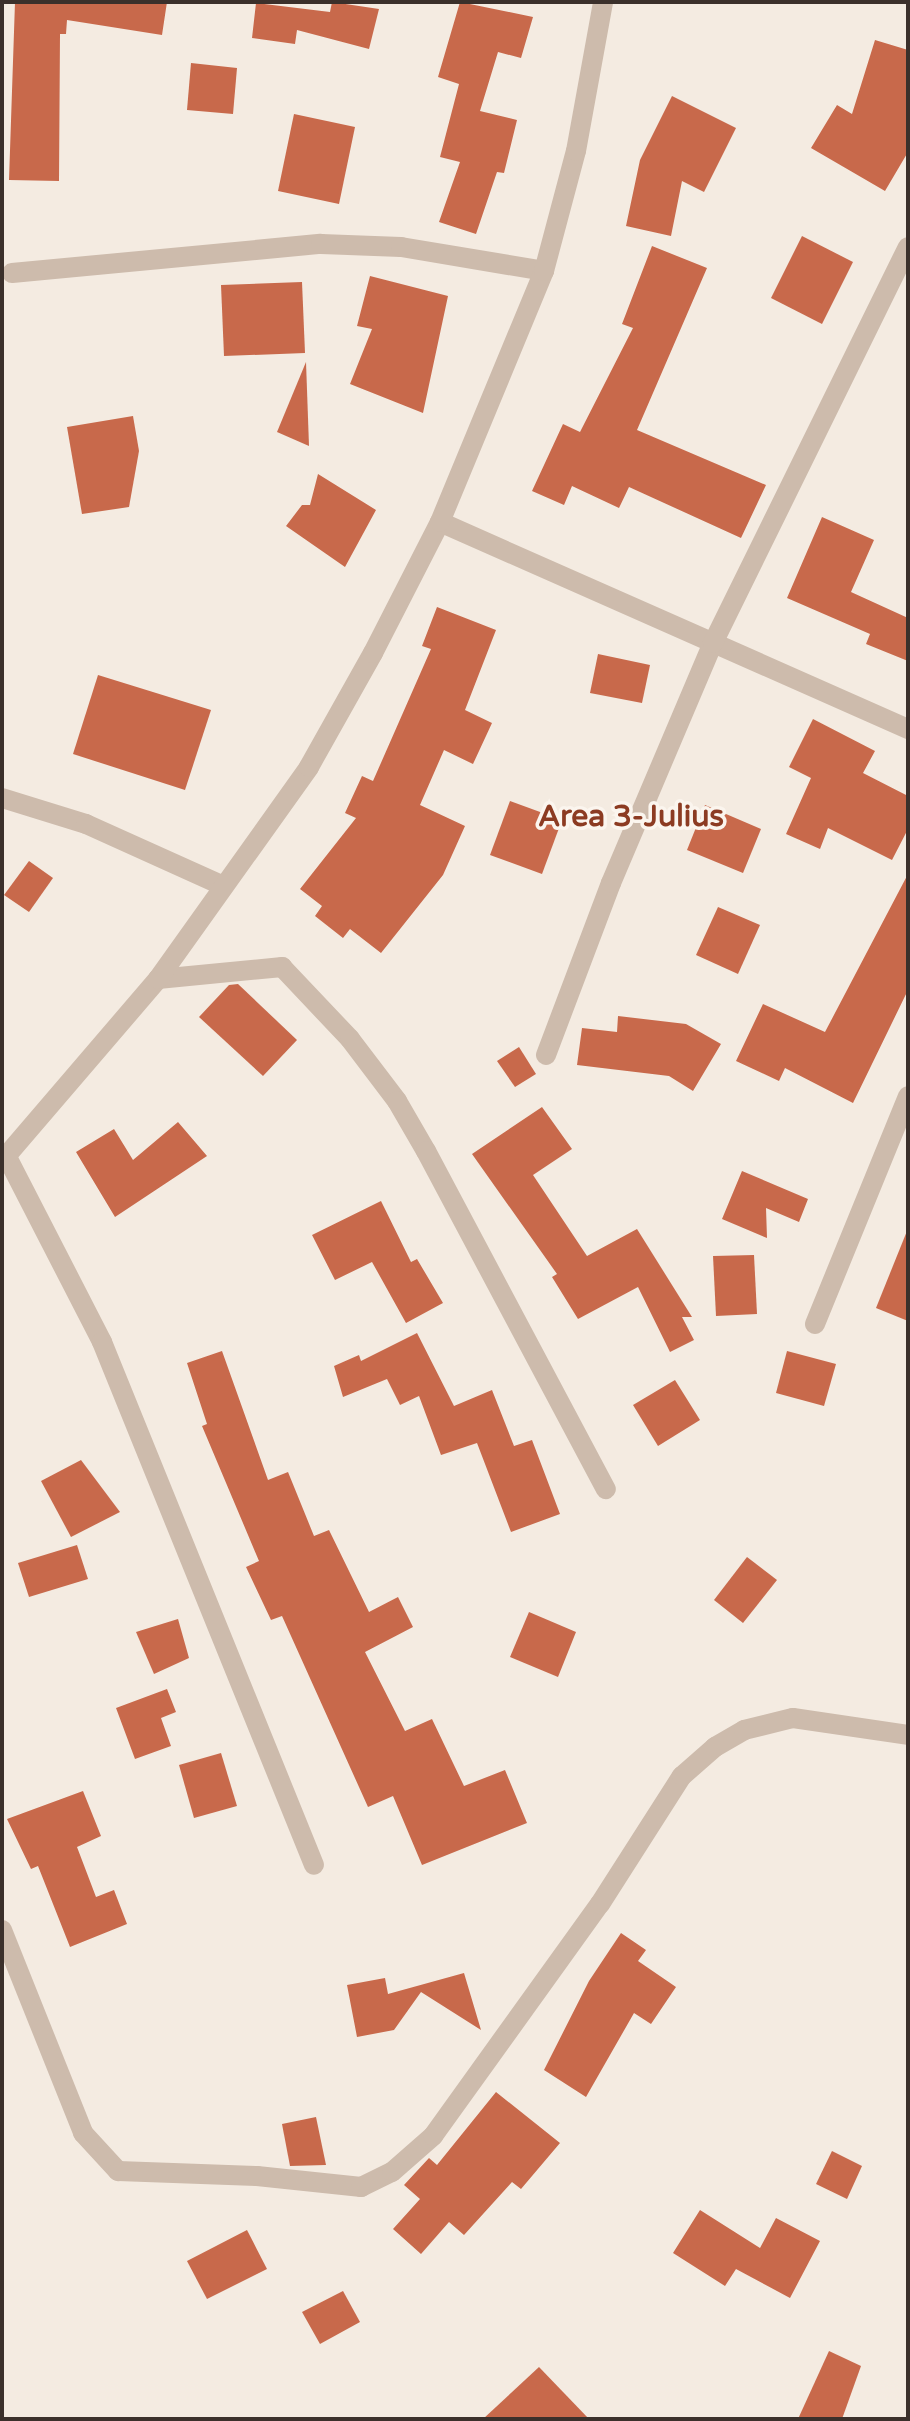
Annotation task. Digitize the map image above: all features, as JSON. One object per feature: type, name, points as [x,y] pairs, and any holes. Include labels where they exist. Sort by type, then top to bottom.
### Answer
[{"type":"street","points":[[314,1865],[102,1342],[4,1159],[158,979],[309,767],[440,522],[544,271],[576,151],[603,2]]},
{"type":"street","points":[[12,273],[321,244],[401,247],[544,271]]},
{"type":"street","points":[[546,1055],[611,883],[713,643],[908,247]]},
{"type":"street","points":[[440,522],[908,729]]},
{"type":"street","points":[[2,798],[86,824],[223,886]]},
{"type":"street","points":[[158,979],[282,967],[350,1039],[397,1101],[426,1151],[606,1489]]},
{"type":"street","points":[[815,1324],[908,1096]]},
{"type":"street","points":[[2,1930],[83,2133],[118,2171],[257,2176],[361,2187],[392,2172],[433,2136],[600,1904],[682,1776],[715,1747],[744,1730],[793,1718],[908,1735]]},
{"type":"building","points":[[15,2],[167,2],[162,35],[67,20],[66,34],[60,34],[59,181],[9,180]]},
{"type":"building","points":[[332,2],[379,9],[369,49],[297,30],[295,44],[252,38],[256,3],[330,12]]},
{"type":"building","points":[[460,2],[533,17],[521,58],[498,52],[480,111],[517,120],[504,173],[497,172],[476,234],[439,222],[460,162],[440,157],[459,84],[438,77]]},
{"type":"building","points":[[875,40],[908,50],[908,152],[885,191],[811,148],[837,105],[852,114]]},
{"type":"building","points":[[191,63],[237,68],[233,114],[187,110]]},
{"type":"building","points":[[672,96],[736,128],[704,192],[682,181],[671,236],[626,226],[640,160]]},
{"type":"building","points":[[294,114],[355,127],[339,204],[278,191]]},
{"type":"building","points":[[802,236],[853,262],[822,324],[771,298]]},
{"type":"building","points":[[652,246],[707,268],[637,430],[766,485],[741,538],[629,487],[619,508],[572,486],[564,505],[532,491],[563,424],[580,432],[633,328],[622,324]]},
{"type":"building","points":[[370,276],[448,296],[423,413],[350,384],[372,329],[357,326]]},
{"type":"building","points":[[302,282],[305,353],[224,356],[221,285]]},
{"type":"building","points":[[306,362],[309,446],[277,432]]},
{"type":"building","points":[[133,416],[139,451],[129,507],[82,514],[67,427]]},
{"type":"building","points":[[318,474],[376,510],[345,567],[286,526],[302,505],[310,505]]},
{"type":"building","points":[[822,517],[874,540],[851,592],[908,618],[908,661],[866,644],[870,634],[787,598]]},
{"type":"building","points":[[437,607],[496,630],[465,710],[492,723],[473,764],[444,750],[420,805],[465,826],[443,875],[381,953],[350,929],[343,938],[315,916],[322,906],[300,889],[356,818],[345,813],[362,776],[373,781],[431,649],[422,646]]},
{"type":"building","points":[[598,654],[650,665],[642,703],[590,693]]},
{"type":"building","points":[[98,675],[211,710],[185,790],[73,754]]},
{"type":"building","points":[[813,719],[875,751],[863,773],[908,796],[908,829],[892,860],[828,828],[820,849],[786,834],[811,778],[789,767]]},
{"type":"building","points":[[510,801],[562,820],[542,874],[490,855]]},
{"type":"building","points":[[705,805],[761,829],[743,873],[687,850]]},
{"type":"building","points":[[29,861],[53,878],[29,912],[4,895]]},
{"type":"building","points":[[908,874],[908,990],[853,1103],[785,1068],[779,1081],[736,1061],[763,1004],[825,1032]]},
{"type":"building","points":[[718,907],[760,925],[738,974],[696,955]]},
{"type":"building","points":[[238,984],[297,1040],[263,1076],[199,1017],[229,985]]},
{"type":"building","points":[[618,1016],[686,1024],[721,1044],[693,1091],[669,1076],[577,1065],[582,1028],[617,1032]]},
{"type":"building","points":[[519,1047],[536,1074],[515,1087],[497,1061]]},
{"type":"building","points":[[542,1107],[572,1149],[533,1175],[587,1256],[637,1229],[692,1317],[682,1317],[694,1340],[670,1352],[638,1287],[578,1319],[552,1277],[557,1274],[472,1154]]},
{"type":"building","points":[[178,1122],[207,1156],[115,1217],[76,1152],[114,1129],[133,1160]]},
{"type":"building","points":[[742,1171],[808,1199],[799,1222],[766,1208],[767,1238],[722,1219]]},
{"type":"building","points":[[381,1201],[411,1262],[417,1259],[443,1303],[406,1323],[372,1262],[335,1280],[312,1235]]},
{"type":"building","points":[[908,1232],[908,1321],[876,1308]]},
{"type":"building","points":[[754,1255],[757,1314],[716,1316],[713,1256]]},
{"type":"building","points":[[417,1333],[454,1406],[492,1390],[514,1446],[532,1440],[560,1514],[511,1532],[477,1443],[441,1455],[419,1396],[400,1405],[387,1379],[343,1397],[334,1366],[359,1355],[361,1361]]},
{"type":"building","points":[[222,1351],[268,1480],[288,1472],[314,1536],[329,1530],[369,1612],[398,1597],[413,1627],[365,1652],[405,1731],[432,1719],[464,1786],[505,1770],[527,1823],[422,1865],[393,1796],[368,1807],[282,1616],[271,1620],[246,1567],[259,1561],[202,1426],[207,1424],[187,1363]]},
{"type":"building","points":[[787,1351],[836,1364],[824,1406],[776,1393]]},
{"type":"building","points":[[675,1380],[700,1420],[658,1446],[633,1405]]},
{"type":"building","points":[[81,1460],[120,1512],[71,1537],[41,1481]]},
{"type":"building","points":[[77,1545],[88,1579],[29,1597],[18,1563]]},
{"type":"building","points":[[747,1557],[777,1580],[743,1623],[714,1600]]},
{"type":"building","points":[[529,1612],[576,1632],[558,1677],[510,1657]]},
{"type":"building","points":[[178,1619],[189,1658],[154,1674],[136,1632]]},
{"type":"building","points":[[167,1689],[176,1712],[161,1718],[171,1746],[135,1759],[116,1708]]},
{"type":"building","points":[[221,1753],[237,1806],[194,1818],[179,1765]]},
{"type":"building","points":[[83,1791],[101,1836],[77,1847],[96,1897],[114,1890],[127,1924],[70,1947],[38,1866],[31,1869],[7,1819]]},
{"type":"building","points":[[621,1933],[646,1950],[638,1961],[676,1987],[651,2024],[634,2013],[586,2097],[544,2070],[589,1981]]},
{"type":"building","points":[[464,1973],[481,2030],[421,1992],[394,2030],[357,2037],[347,1985],[385,1978],[388,1994]]},
{"type":"building","points":[[496,2092],[560,2143],[521,2189],[512,2182],[464,2235],[449,2222],[421,2254],[393,2229],[420,2199],[404,2185],[429,2158],[437,2165]]},
{"type":"building","points":[[316,2117],[326,2165],[290,2166],[282,2124]]},
{"type":"building","points":[[832,2151],[862,2166],[847,2199],[816,2184]]},
{"type":"building","points":[[700,2210],[760,2248],[776,2218],[820,2241],[790,2298],[736,2269],[725,2286],[673,2253]]},
{"type":"building","points":[[247,2230],[267,2269],[207,2299],[187,2261]]},
{"type":"building","points":[[343,2291],[360,2322],[320,2344],[302,2312]]},
{"type":"building","points":[[829,2351],[861,2366],[842,2419],[798,2419]]},
{"type":"building","points":[[539,2367],[589,2419],[483,2419]]},
{"type":"district","name":"Area 3-Julius","points":[[631,817]]}]
